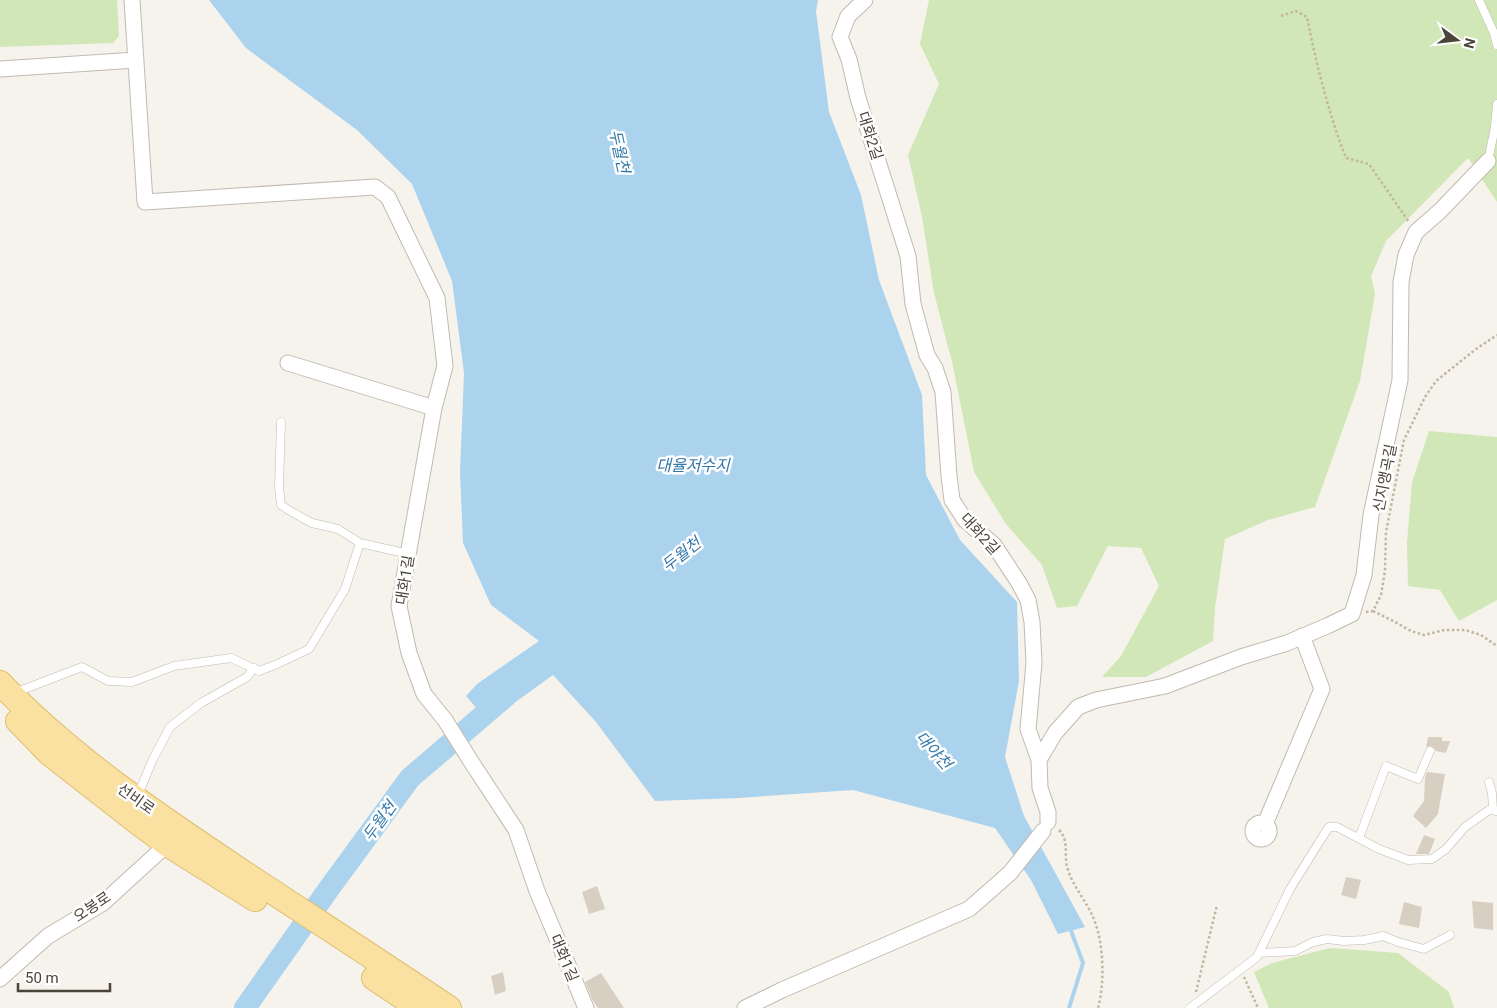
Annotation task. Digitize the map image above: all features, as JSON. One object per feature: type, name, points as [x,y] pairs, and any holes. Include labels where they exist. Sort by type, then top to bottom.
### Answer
[{"type":"main road","name":"선비로","points":[[4,693],[109,780],[136,799],[174,837]]},
{"type":"main road","name":"선비로","points":[[4,693],[49,753],[327,937]]},
{"type":"main road","points":[[327,937],[418,1008]]},
{"type":"main road","points":[[327,937],[449,1008]]},
{"type":"street","points":[[0,70],[136,60],[132,0]]},
{"type":"street","name":"대화2길","points":[[865,0],[848,16],[840,37],[849,59],[858,98],[908,256],[913,304],[927,355],[935,368],[943,392],[952,500],[965,520],[994,545],[1028,600],[1032,622],[1034,663],[1028,729],[1039,760],[1040,788],[1048,812],[1046,826]]},
{"type":"street","name":"대화1길","points":[[136,60],[145,202],[375,187],[388,197],[437,298],[445,366],[434,408],[409,554],[398,606],[408,653],[424,694],[445,720],[516,830],[536,891],[586,1008]]},
{"type":"street","points":[[1039,760],[1054,733],[1078,707],[1096,700],[1165,686],[1241,657],[1287,643],[1352,614],[1364,575],[1371,515],[1400,380],[1402,282],[1406,255],[1416,232],[1492,159]]},
{"type":"street","points":[[288,363],[434,408]]},
{"type":"street","points":[[1265,824],[1322,689],[1302,636]]},
{"type":"street","points":[[745,1008],[782,990],[969,909],[1010,873],[1046,826]]},
{"type":"street","name":"오봉로","points":[[0,979],[48,936],[103,903],[174,837]]},
{"type":"lane","points":[[1479,0],[1494,33],[1497,45]]},
{"type":"lane","points":[[1492,159],[1497,104]]},
{"type":"lane","points":[[280,422],[278,487],[282,505],[290,512],[312,523],[338,529],[360,543],[409,554]]},
{"type":"lane","points":[[4,693],[82,667],[108,681],[132,682],[174,666],[230,658],[259,671],[276,665],[309,649],[345,589],[360,543]]},
{"type":"lane","points":[[136,799],[153,759],[170,727],[201,703],[247,677],[254,668]]},
{"type":"lane","points":[[1359,838],[1386,766],[1418,779],[1430,751]]},
{"type":"lane","points":[[1191,1007],[1257,957],[1290,889],[1330,828],[1337,827],[1379,849],[1408,860],[1432,859],[1446,849],[1465,827],[1489,810],[1495,810],[1489,782]]},
{"type":"lane","points":[[1259,953],[1295,951],[1313,942],[1327,939],[1344,941],[1364,940],[1383,936],[1424,949],[1450,935]]},
{"type":"path","points":[[1281,16],[1296,12],[1307,17],[1313,46],[1339,140],[1346,158],[1369,164],[1416,232]]},
{"type":"path","name":"신지앵곡길","points":[[1373,611],[1381,595],[1385,571],[1386,532],[1404,440],[1425,397],[1436,381],[1497,335]]},
{"type":"path","points":[[1352,614],[1373,611],[1411,631],[1424,634],[1444,630],[1465,630],[1481,635],[1497,646]]},
{"type":"path","points":[[1046,826],[1061,831],[1066,846],[1067,869],[1094,918],[1102,951],[1101,998],[1098,1008]]},
{"type":"path","points":[[1191,1007],[1217,905]]},
{"type":"path","points":[[1241,969],[1258,1008]]},
{"type":"green space","points":[[0,0],[117,0],[119,36],[113,43],[0,47]]},
{"type":"green space","points":[[929,0],[1497,0],[1497,202],[1468,158],[1386,241],[1371,276],[1375,294],[1360,381],[1315,507],[1268,520],[1225,539],[1215,608],[1213,641],[1146,677],[1102,677],[1121,656],[1159,586],[1141,548],[1108,546],[1077,606],[1057,608],[1042,565],[1006,524],[974,472],[952,362],[934,293],[922,217],[908,155],[939,84],[920,44]]},
{"type":"green space","points":[[1429,431],[1497,437],[1497,600],[1459,621],[1440,590],[1408,586],[1407,543],[1412,482]]},
{"type":"green space","points":[[1330,948],[1398,953],[1449,992],[1454,1008],[1269,1008],[1254,972],[1272,963]]},
{"type":"water","name":"대율저수지","points":[[209,0],[818,0],[816,11],[829,112],[861,195],[879,280],[922,395],[926,475],[960,540],[1017,602],[1019,681],[1005,757],[1024,816],[1085,927],[1058,934],[1031,880],[995,828],[853,790],[738,798],[655,801],[596,722],[553,675],[488,722],[466,696],[477,684],[539,641],[491,605],[463,543],[460,472],[464,373],[452,281],[412,184],[357,130],[246,48]]},
{"type":"building","points":[[1428,737],[1442,737],[1442,741],[1450,741],[1446,753],[1436,751],[1432,746],[1426,747]]},
{"type":"building","points":[[1427,772],[1445,774],[1438,814],[1426,828],[1413,816],[1424,801]]},
{"type":"building","points":[[1424,835],[1435,839],[1429,854],[1416,854]]},
{"type":"building","points":[[1346,877],[1361,880],[1356,899],[1341,895]]},
{"type":"building","points":[[597,886],[605,909],[589,914],[582,892]]},
{"type":"building","points":[[1472,901],[1493,903],[1493,930],[1474,928]]},
{"type":"building","points":[[1404,902],[1422,907],[1419,928],[1399,924]]},
{"type":"building","points":[[503,972],[506,991],[495,995],[491,976]]},
{"type":"building","points":[[601,973],[624,1008],[598,1008],[593,1001],[585,982]]},
{"type":"waterway","name":"두월천","points":[[245,1008],[410,778],[506,696]]},
{"type":"waterway","name":"대야천","points":[[1069,1008],[1083,963],[1070,928]]}]
